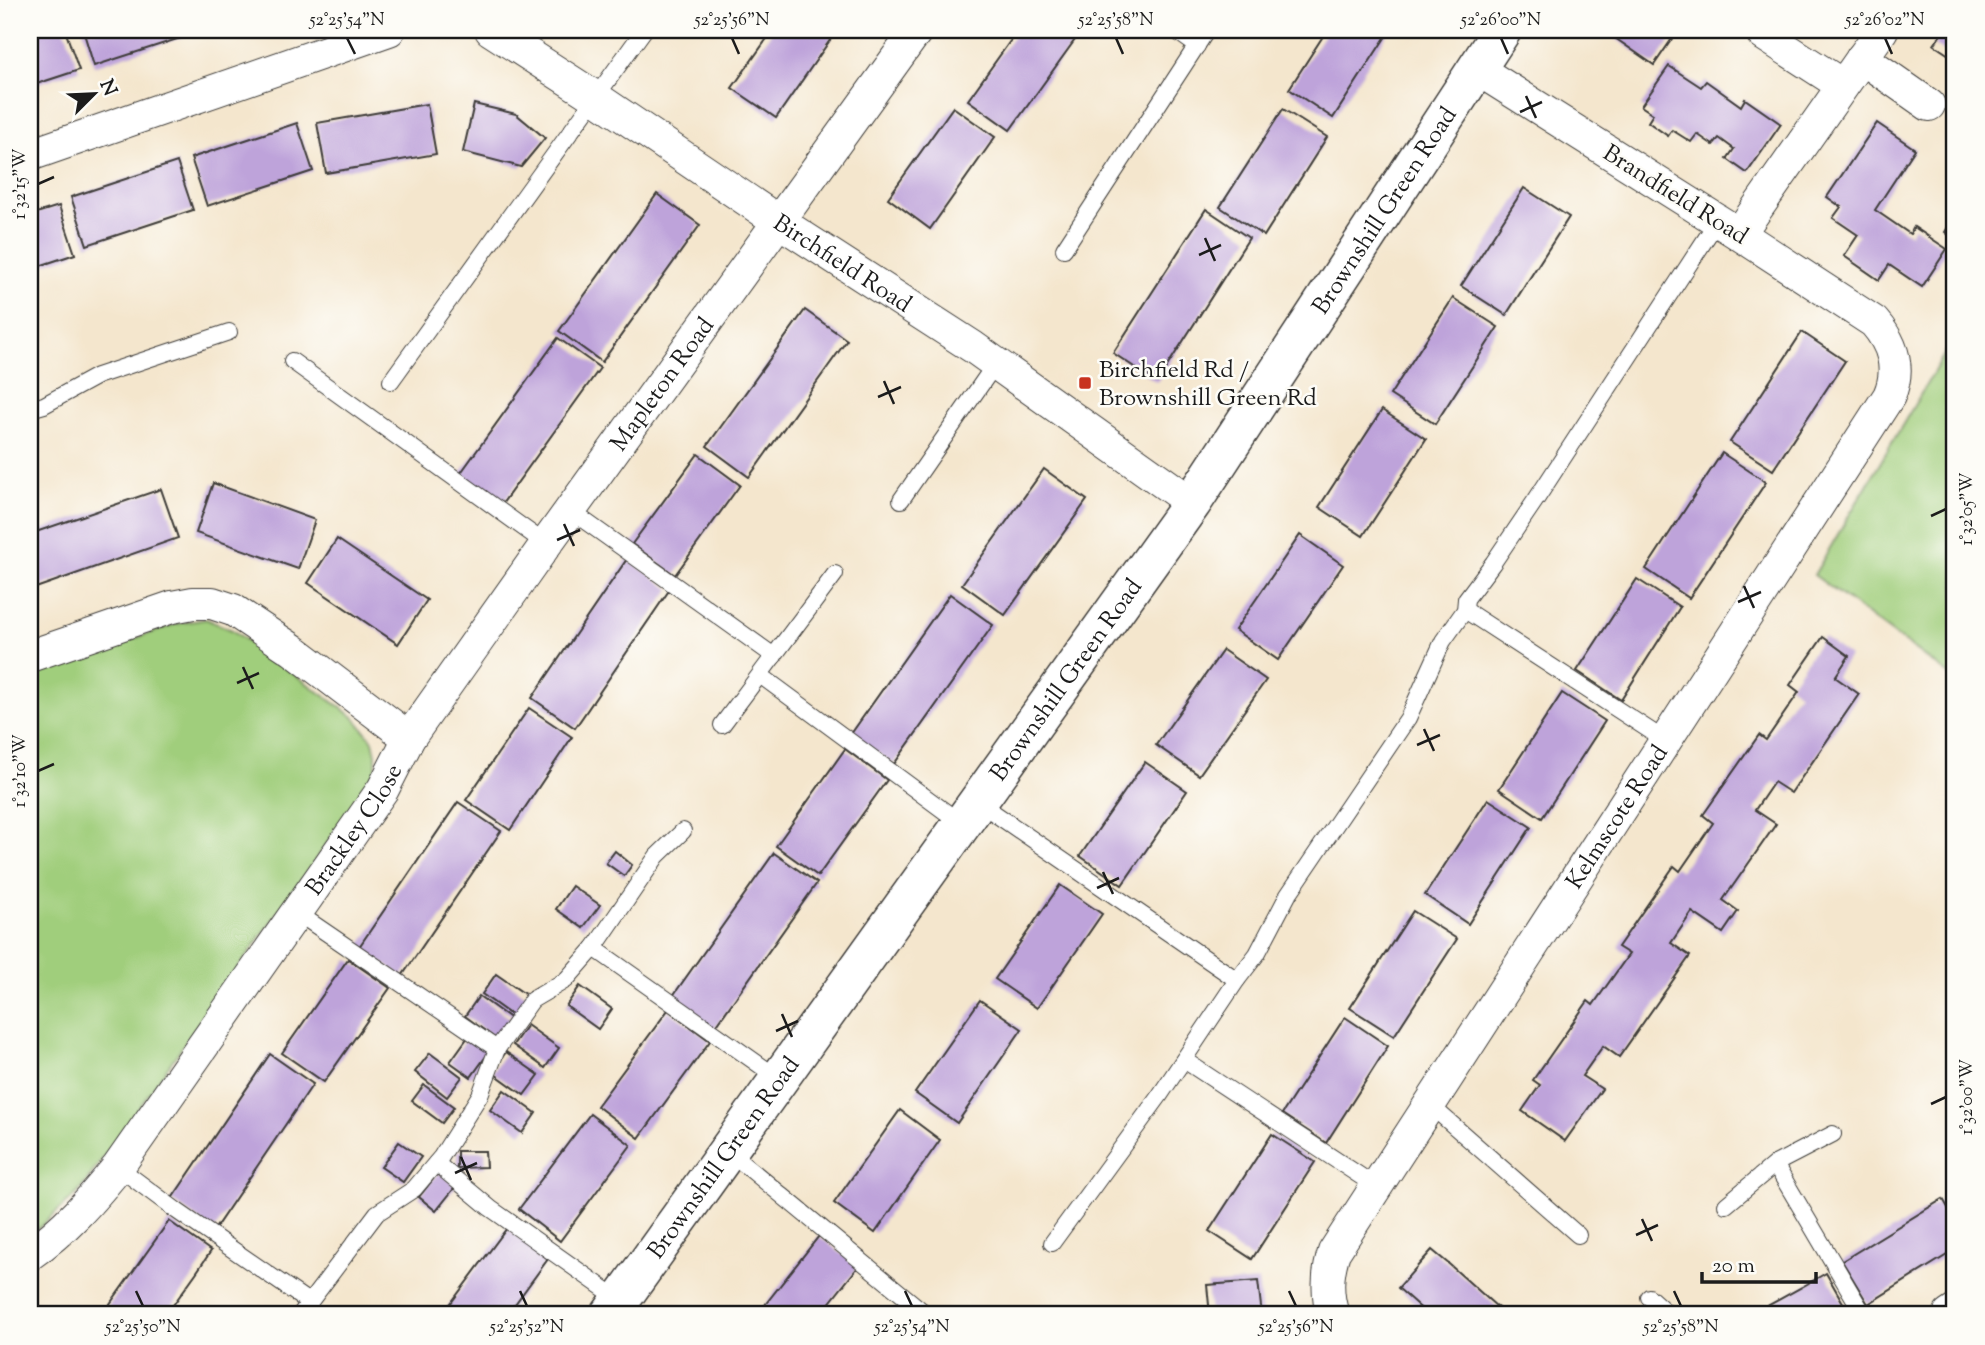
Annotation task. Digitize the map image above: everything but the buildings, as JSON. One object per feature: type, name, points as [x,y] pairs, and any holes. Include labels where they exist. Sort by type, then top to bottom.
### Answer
[{"type":"street","points":[[30,155],[389,30]]},
{"type":"street","name":"Birchfield Road","points":[[491,30],[996,363],[1192,503]]},
{"type":"street","name":"Mapleton Road","points":[[409,738],[917,30]]},
{"type":"street","name":"Brownshill Green Road","points":[[615,1308],[1192,503],[1502,30]]},
{"type":"street","points":[[1728,227],[1842,85],[1882,30]]},
{"type":"street","points":[[1763,34],[1842,85]]},
{"type":"street","points":[[1861,58],[1929,105]]},
{"type":"street","name":"Brandfield Road","points":[[1477,69],[1728,227],[1874,323]]},
{"type":"street","name":"Kelmscote Road","points":[[1333,1315],[1328,1296],[1329,1268],[1334,1252],[1889,396],[1894,384],[1895,361],[1889,341],[1874,323]]},
{"type":"street","name":"Brackley Close","points":[[30,1254],[72,1220],[118,1167],[383,789],[409,738],[261,627],[233,610],[212,603],[172,607],[32,649]]},
{"type":"street","points":[[1949,1315],[1955,1311]]},
{"type":"lane","points":[[391,381],[644,30]]},
{"type":"lane","points":[[1175,30],[1197,46]]},
{"type":"lane","points":[[1064,249],[1207,30]]},
{"type":"lane","points":[[1052,1243],[1257,954],[1288,895],[1408,718],[1443,641],[1465,610],[1466,599],[1728,227]]},
{"type":"lane","points":[[30,409],[44,405],[97,376],[229,332]]},
{"type":"lane","points":[[292,361],[546,544]]},
{"type":"lane","points":[[901,500],[996,363]]},
{"type":"lane","points":[[571,510],[774,656]]},
{"type":"lane","points":[[722,725],[835,574]]},
{"type":"lane","points":[[1465,610],[1666,741]]},
{"type":"lane","points":[[760,675],[970,813],[1237,980]]},
{"type":"lane","points":[[118,1167],[305,1309],[377,1213],[414,1189],[436,1163],[480,1096],[497,1049],[532,1000],[566,980],[594,948],[657,856],[683,831]]},
{"type":"lane","points":[[296,912],[497,1049]]},
{"type":"lane","points":[[594,948],[778,1078]]},
{"type":"lane","points":[[1184,1060],[1377,1187]]},
{"type":"lane","points":[[1430,1105],[1578,1235]]},
{"type":"lane","points":[[1726,1205],[1775,1164],[1833,1134]]},
{"type":"lane","points":[[727,1150],[927,1315]]},
{"type":"lane","points":[[436,1163],[615,1308]]},
{"type":"lane","points":[[1775,1164],[1864,1315]]},
{"type":"lane","points":[[1649,1297],[1669,1315]]},
{"type":"green space","points":[[1955,336],[1955,679],[1814,575]]},
{"type":"green space","points":[[206,619],[232,630],[354,717],[373,741],[376,768],[371,782],[78,1193],[30,1236],[30,675],[176,624]]},
{"type":"place","name":"Birchfield Rd / Brownshill Green Rd","points":[[1085,383]]}]
